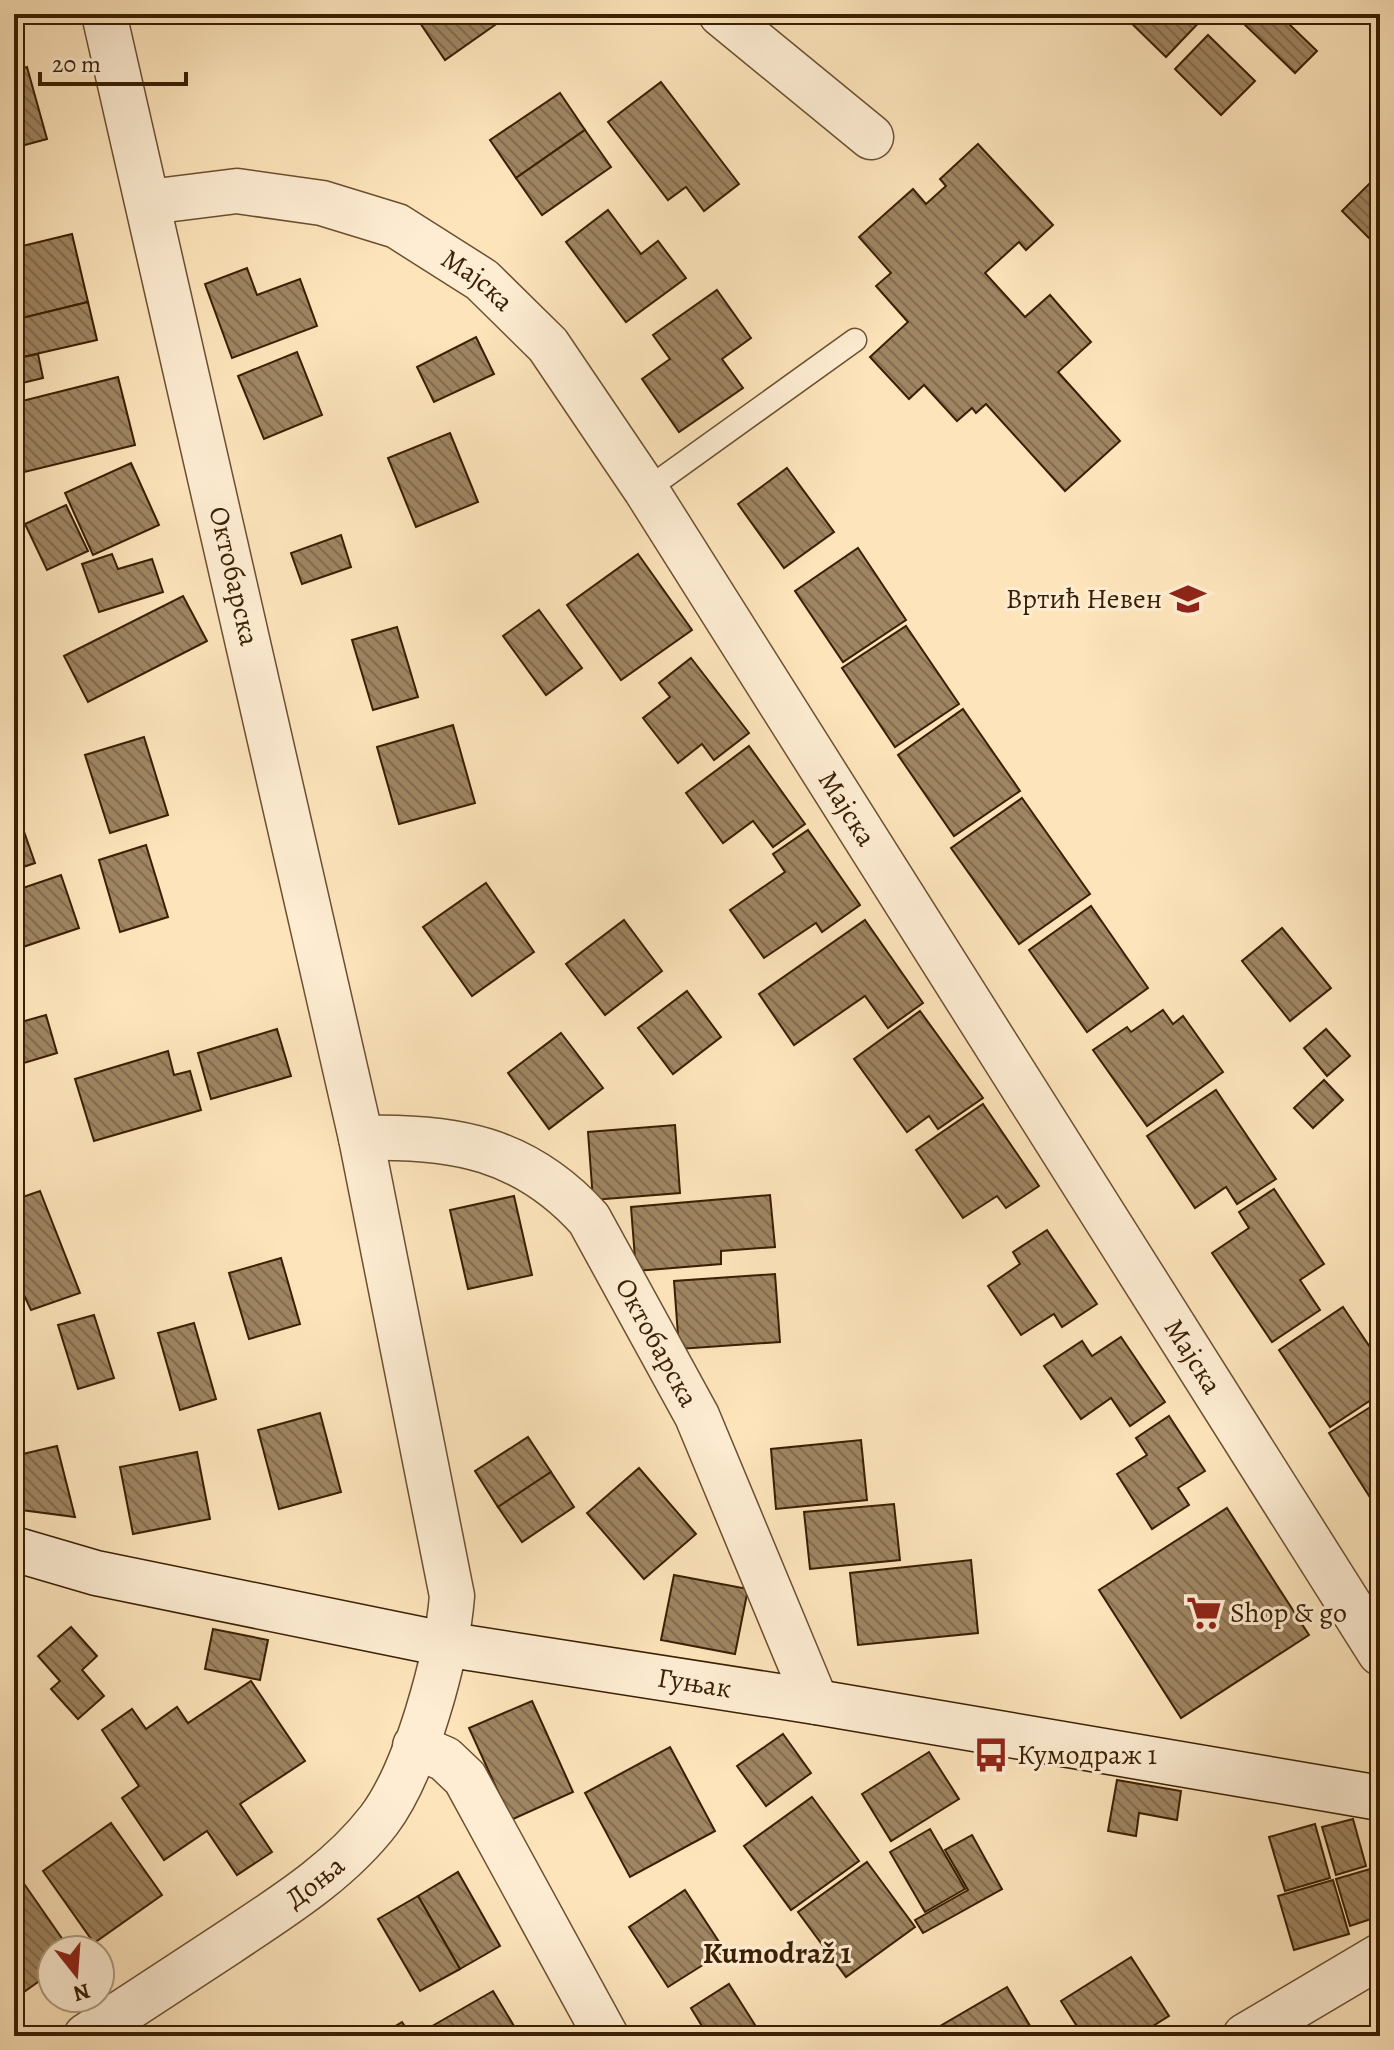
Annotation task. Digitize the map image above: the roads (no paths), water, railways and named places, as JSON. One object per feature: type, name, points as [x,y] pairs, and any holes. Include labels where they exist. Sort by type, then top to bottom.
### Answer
[{"type":"street","name":"Октобарска","points":[[104,14],[361,1138],[450,1588],[444,1644]]},
{"type":"street","points":[[721,14],[871,137]]},
{"type":"street","name":"Мајска","points":[[149,202],[237,191],[322,203],[397,226],[482,280],[548,345],[646,490],[1380,1653]]},
{"type":"street","name":"Октобарска","points":[[361,1138],[418,1136],[471,1146],[533,1170],[566,1194],[589,1219],[697,1416],[816,1702]]},
{"type":"street","name":"Гуњак","points":[[14,1549],[96,1573],[444,1644],[816,1702],[1380,1798]]},
{"type":"street","name":"Доња","points":[[86,2036],[312,1886],[379,1820],[399,1787],[415,1746],[444,1644]]},
{"type":"street","points":[[415,1746],[445,1759],[465,1778],[606,2036]]},
{"type":"street","points":[[1245,2036],[1380,1956]]},
{"type":"lane","points":[[646,490],[855,340]]},
{"type":"place","name":"Вртић Невен","points":[[1188,599]]},
{"type":"place","name":"Shop & go","points":[[1204,1613]]},
{"type":"place","name":"Кумодраж 1","points":[[991,1755]]},
{"type":"district","name":"Kumodraž 1","points":[[777,1953]]}]
